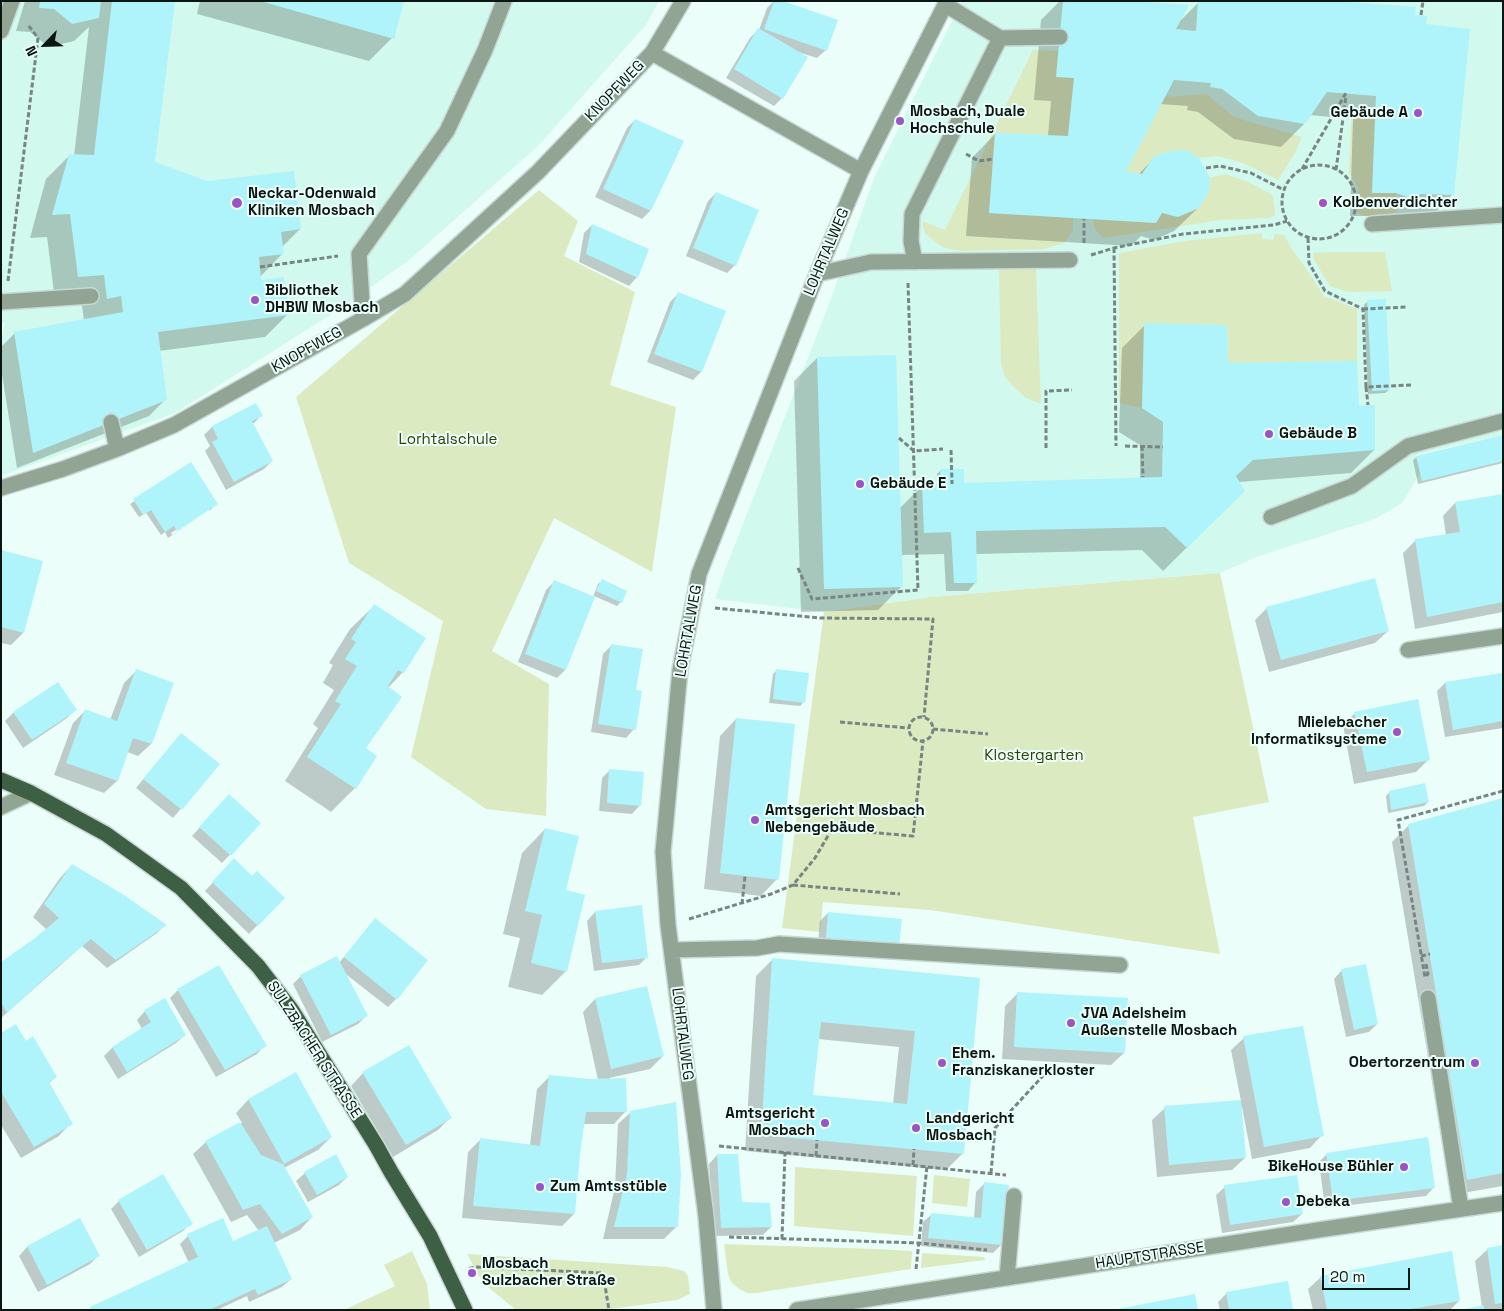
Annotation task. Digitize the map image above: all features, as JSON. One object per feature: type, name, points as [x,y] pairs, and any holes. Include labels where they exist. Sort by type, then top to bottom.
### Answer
[{"type":"main road","name":"SULZBACHER STRASSE","points":[[1,780],[31,793],[106,834],[181,888],[258,966],[291,1009],[376,1145],[390,1172],[430,1236],[465,1310]]},
{"type":"street","points":[[363,319],[359,254],[447,131],[485,50],[504,1]]},
{"type":"street","name":"KNOPFWEG","points":[[1,488],[64,469],[117,449],[174,424],[405,294],[531,178],[652,53],[683,1]]},
{"type":"street","points":[[1,31],[12,3]]},
{"type":"street","points":[[947,3],[1000,38],[1060,37]]},
{"type":"street","name":"LOHRTALWEG","points":[[714,1310],[708,1236],[668,925],[663,852],[680,670],[699,574],[817,274],[861,171],[947,3]]},
{"type":"street","points":[[911,262],[912,214],[1000,38]]},
{"type":"street","name":"KNOPFWEG","points":[[652,53],[861,171]]},
{"type":"street","points":[[1372,224],[1503,215]]},
{"type":"street","points":[[817,274],[871,262],[1077,259]]},
{"type":"street","points":[[3,302],[91,296]]},
{"type":"street","points":[[1271,518],[1352,486],[1408,446],[1503,421]]},
{"type":"street","points":[[111,422],[117,449]]},
{"type":"street","points":[[1408,650],[1503,636]]},
{"type":"street","points":[[1,807],[31,793]]},
{"type":"street","points":[[672,950],[758,948],[779,944],[1120,965]]},
{"type":"street","points":[[1428,998],[1461,1209]]},
{"type":"street","points":[[1007,1278],[1014,1196]]},
{"type":"street","name":"HAUPTSTRASSE","points":[[797,1310],[1503,1203]]},
{"type":"path","points":[[1421,15],[1423,1]]},
{"type":"path","points":[[3,302],[38,38],[12,3]]},
{"type":"path","points":[[1301,169],[1323,165],[1344,174],[1351,184],[1355,194],[1353,216],[1347,226],[1330,238],[1308,238],[1300,234],[1287,222],[1282,203],[1286,184],[1301,169],[1346,93],[1336,170]]},
{"type":"path","points":[[979,161],[993,159]]},
{"type":"path","points":[[1206,168],[1220,166],[1251,174],[1284,190]]},
{"type":"path","points":[[1084,219],[1077,259],[1114,248],[1183,234],[1287,222]]},
{"type":"path","points":[[1308,238],[1309,263],[1325,291],[1363,309],[1408,307]]},
{"type":"path","points":[[1114,248],[1116,446]]},
{"type":"path","points":[[260,267],[329,257]]},
{"type":"path","points":[[798,568],[812,599],[918,590],[911,262]]},
{"type":"path","points":[[1363,309],[1368,405]]},
{"type":"path","points":[[1366,386],[1411,385]]},
{"type":"path","points":[[1046,448],[1046,391],[1072,390]]},
{"type":"path","points":[[899,438],[914,451],[943,448]]},
{"type":"path","points":[[1125,446],[1163,447]]},
{"type":"path","points":[[1142,446],[1143,477]]},
{"type":"path","points":[[951,450],[952,484]]},
{"type":"path","points":[[692,606],[820,618],[933,619],[924,717]]},
{"type":"path","points":[[921,716],[931,722],[933,730],[930,737],[924,741],[916,741],[908,728],[914,719],[921,716]]},
{"type":"path","points":[[840,722],[908,728]]},
{"type":"path","points":[[933,730],[988,734]]},
{"type":"path","points":[[793,885],[815,858],[832,829],[913,836],[924,741]]},
{"type":"path","points":[[1426,964],[1426,973],[1421,956],[1398,820],[1503,791]]},
{"type":"path","points":[[742,904],[745,876]]},
{"type":"path","points":[[668,925],[742,904],[793,885],[900,894]]},
{"type":"path","points":[[1421,956],[1430,954]]},
{"type":"path","points":[[991,1173],[995,1128],[1052,1066]]},
{"type":"path","points":[[816,1156],[817,1140]]},
{"type":"path","points":[[696,1144],[1013,1175],[1014,1196]]},
{"type":"path","points":[[913,1165],[914,1149]]},
{"type":"path","points":[[782,1239],[785,1152]]},
{"type":"path","points":[[914,1292],[927,1166]]},
{"type":"path","points":[[708,1236],[919,1243]]},
{"type":"path","points":[[450,1277],[474,1268],[603,1273],[610,1310]]},
{"type":"shaded area","name":"Neckar-Odenwald Kliniken Mosbach","points":[[1,1],[659,1],[646,25],[537,147],[409,260],[343,307],[175,413],[1,476],[1,346],[4,323],[1,323]]},
{"type":"shaded area","points":[[962,1],[1503,1],[1503,435],[1416,455],[1420,474],[1402,503],[1375,519],[1259,556],[1220,573],[931,597],[824,612],[715,599],[829,304],[874,178]]},
{"type":"green space","points":[[1033,50],[1059,51],[1056,76],[1074,78],[1068,136],[995,133],[989,213],[1073,218],[1073,230],[1064,243],[1044,249],[962,251],[944,248],[925,234],[922,221],[945,230]]},
{"type":"green space","points":[[1206,94],[1234,117],[1302,137],[1295,153],[1278,180],[1243,163],[1218,156],[1199,158],[1186,150],[1171,151],[1154,156],[1142,174],[1126,171],[1165,97]]},
{"type":"green space","points":[[1352,106],[1375,111],[1372,193],[1396,193],[1396,211],[1394,213],[1365,216],[1357,211],[1358,187],[1349,173]]},
{"type":"green space","points":[[1225,174],[1246,181],[1269,193],[1273,197],[1274,216],[1269,218],[1221,220],[1104,238],[1094,226],[1093,219],[1155,223],[1162,213],[1178,217],[1199,208],[1209,191],[1210,178]]},
{"type":"green space","name":"Lorhtalschule","points":[[539,190],[578,221],[564,256],[635,292],[610,385],[676,407],[652,572],[554,518],[492,651],[549,684],[546,816],[486,809],[411,757],[443,621],[349,563],[296,397]]},
{"type":"green space","points":[[1262,233],[1262,239],[1273,240],[1275,234],[1284,235],[1324,296],[1357,309],[1357,361],[1228,363],[1227,325],[1145,323],[1142,408],[1119,403],[1119,253],[1185,241]]},
{"type":"green space","points":[[1385,252],[1392,291],[1348,292],[1330,286],[1314,260],[1313,253]]},
{"type":"green space","points":[[999,268],[1036,269],[1041,404],[1026,398],[1005,377],[1001,364]]},
{"type":"green space","name":"Klostergarten","points":[[1220,573],[1269,802],[1193,817],[1220,954],[930,910],[823,902],[820,932],[782,928],[824,612],[931,597]]},
{"type":"green space","points":[[795,1167],[917,1176],[913,1236],[794,1226]]},
{"type":"green space","points":[[934,1175],[970,1179],[967,1207],[932,1203]]},
{"type":"green space","points":[[724,1244],[912,1251],[911,1269],[747,1293],[731,1282],[728,1274]]},
{"type":"green space","points":[[412,1251],[427,1284],[430,1310],[344,1310],[395,1286],[384,1265]]},
{"type":"green space","points":[[922,1253],[984,1257],[985,1260],[921,1268]]},
{"type":"green space","points":[[467,1254],[667,1267],[684,1271],[688,1276],[690,1294],[677,1300],[603,1310],[516,1310],[483,1283]]},
{"type":"building","points":[[40,1],[101,1],[99,18],[72,24],[54,9],[39,8]]},
{"type":"building","points":[[112,1],[175,1],[155,162],[207,181],[294,171],[301,229],[281,232],[284,254],[259,257],[261,280],[284,277],[289,315],[158,332],[167,400],[33,453],[14,332],[123,312],[121,296],[107,299],[104,275],[78,277],[70,214],[52,215],[69,154],[94,155]]},
{"type":"building","points":[[260,1],[404,1],[394,39]]},
{"type":"building","points":[[774,1],[783,1],[838,20],[827,51],[764,29]]},
{"type":"building","name":"Gebäude A","points":[[1063,1],[1136,1],[1189,5],[1176,29],[1196,31],[1198,1],[1335,1],[1416,7],[1415,15],[1427,16],[1426,24],[1470,29],[1454,195],[1419,194],[1419,201],[1396,193],[1372,193],[1376,96],[1327,92],[1305,124],[1258,116],[1222,89],[1210,87],[1211,83],[1174,80],[1126,171],[1142,174],[1154,156],[1171,151],[1186,150],[1199,158],[1210,178],[1209,191],[1199,208],[1178,217],[1162,213],[1156,223],[989,213],[995,133],[1068,136],[1074,78],[1056,77]]},
{"type":"building","points":[[758,28],[808,57],[783,99],[734,69]]},
{"type":"building","points":[[635,119],[684,141],[651,211],[603,189]]},
{"type":"building","points":[[716,192],[759,210],[736,266],[693,248]]},
{"type":"building","points":[[592,224],[649,249],[638,278],[586,254]]},
{"type":"building","points":[[678,292],[726,311],[702,372],[654,354]]},
{"type":"building","points":[[1386,299],[1390,390],[1372,391],[1367,300]]},
{"type":"building","name":"Gebäude B","points":[[1144,323],[1227,325],[1228,363],[1357,361],[1359,406],[1375,405],[1375,450],[1253,460],[1236,476],[1245,491],[1187,548],[1165,527],[976,531],[977,583],[954,583],[951,532],[924,533],[922,485],[941,484],[940,469],[964,469],[964,483],[1162,477],[1163,422],[1142,408]]},
{"type":"building","name":"Gebäude E","points":[[896,355],[903,587],[824,589],[817,357]]},
{"type":"building","points":[[256,403],[263,416],[252,421],[273,461],[234,482],[212,442],[218,439],[212,426]]},
{"type":"building","points":[[1503,435],[1503,461],[1422,481],[1416,456]]},
{"type":"building","points":[[191,462],[218,504],[177,531],[174,526],[165,532],[151,510],[143,515],[133,499]]},
{"type":"building","points":[[1503,494],[1503,602],[1427,617],[1415,539],[1460,532],[1455,502]]},
{"type":"building","points":[[1,550],[43,561],[24,633],[1,627]]},
{"type":"building","points":[[1375,578],[1389,631],[1281,660],[1266,607]]},
{"type":"building","points":[[602,579],[627,591],[622,603],[596,591]]},
{"type":"building","points":[[554,580],[595,597],[566,670],[525,654]]},
{"type":"building","points":[[374,604],[426,638],[404,673],[398,670],[388,686],[402,697],[366,748],[377,756],[356,789],[307,757],[341,704],[335,701],[357,666],[345,659],[356,642],[351,639]]},
{"type":"building","points":[[611,644],[643,649],[636,690],[642,691],[636,730],[598,724]]},
{"type":"building","points":[[136,669],[174,683],[152,744],[133,738],[118,781],[66,763],[85,709],[117,721]]},
{"type":"building","points":[[776,669],[809,673],[805,703],[773,699]]},
{"type":"building","points":[[1503,673],[1503,721],[1453,730],[1445,682]]},
{"type":"building","points":[[58,682],[77,710],[32,740],[13,712]]},
{"type":"building","points":[[1418,699],[1430,760],[1367,772],[1354,712]]},
{"type":"building","name":"Amtsgericht Mosbach Nebengebäude","points":[[736,718],[795,724],[779,880],[720,873]]},
{"type":"building","points":[[181,733],[220,764],[182,810],[143,779]]},
{"type":"building","points":[[609,769],[644,772],[641,806],[607,803]]},
{"type":"building","points":[[1425,783],[1429,802],[1391,810],[1389,791]]},
{"type":"building","points":[[229,794],[261,823],[231,856],[199,827]]},
{"type":"building","name":"Obertorzentrum","points":[[1503,798],[1503,1173],[1467,1180],[1408,824]]},
{"type":"building","points":[[545,828],[579,836],[566,890],[585,895],[567,972],[531,963],[542,915],[525,911]]},
{"type":"building","points":[[234,858],[252,876],[257,871],[285,898],[258,926],[212,882]]},
{"type":"building","points":[[72,864],[124,895],[167,925],[116,960],[91,939],[7,1013],[1,1002],[1,962],[59,918],[44,904]]},
{"type":"building","points":[[642,905],[648,958],[602,963],[595,911]]},
{"type":"building","points":[[828,912],[902,919],[899,946],[826,939]]},
{"type":"building","points":[[375,918],[428,960],[397,1000],[344,957]]},
{"type":"building","points":[[337,956],[368,1016],[331,1035],[300,975]]},
{"type":"building","name":"Ehem. Franziskanerkloster","points":[[772,958],[980,978],[964,1154],[761,1135]],"holes":[[[821,1022],[915,1031],[907,1104],[813,1095]]]},
{"type":"building","points":[[1366,964],[1378,1024],[1354,1030],[1341,969]]},
{"type":"building","points":[[219,965],[267,1046],[225,1070],[177,989]]},
{"type":"building","points":[[647,986],[664,1056],[611,1069],[595,998]]},
{"type":"building","name":"JVA Adelsheim Außenstelle Mosbach","points":[[1017,992],[1128,998],[1125,1053],[1014,1047]]},
{"type":"building","points":[[165,998],[186,1035],[127,1072],[112,1047],[151,1022],[144,1010]]},
{"type":"building","points":[[16,1024],[26,1041],[33,1036],[57,1077],[49,1082],[73,1124],[34,1147],[1,1092],[1,1033]]},
{"type":"building","points":[[1303,1026],[1324,1136],[1264,1147],[1243,1036]]},
{"type":"building","points":[[409,1045],[452,1118],[406,1145],[362,1072]]},
{"type":"building","points":[[296,1072],[332,1137],[284,1164],[248,1099]]},
{"type":"building","points":[[549,1075],[590,1079],[626,1078],[627,1112],[586,1112],[575,1214],[473,1206],[480,1138],[540,1146]]},
{"type":"building","points":[[1241,1100],[1246,1158],[1169,1165],[1164,1106]]},
{"type":"building","points":[[676,1102],[681,1174],[678,1227],[614,1227],[627,1174],[630,1111]]},
{"type":"building","points":[[240,1122],[261,1155],[283,1164],[313,1217],[282,1234],[260,1204],[243,1210],[205,1141]]},
{"type":"building","points":[[1428,1137],[1435,1188],[1333,1201],[1326,1153]]},
{"type":"building","points":[[336,1154],[348,1177],[317,1195],[304,1172]]},
{"type":"building","points":[[717,1154],[738,1154],[742,1202],[770,1203],[772,1227],[721,1228]]},
{"type":"building","points":[[163,1174],[193,1224],[147,1250],[118,1200]]},
{"type":"building","points":[[1297,1175],[1303,1214],[1230,1225],[1224,1185]]},
{"type":"building","points":[[984,1182],[1009,1185],[1003,1245],[928,1238],[931,1213],[981,1218]]},
{"type":"building","points":[[80,1218],[100,1256],[47,1285],[27,1246]]},
{"type":"building","points":[[223,1218],[233,1241],[267,1226],[292,1279],[258,1295],[255,1289],[209,1310],[91,1310],[90,1307],[198,1257],[187,1234]]},
{"type":"building","points":[[1503,1245],[1503,1303],[1495,1304],[1487,1248]]},
{"type":"building","points":[[1452,1251],[1460,1301],[1404,1310],[1327,1310],[1320,1276]]},
{"type":"building","points":[[1288,1281],[1293,1310],[1229,1310],[1226,1292]]},
{"type":"building","points":[[1195,1294],[1198,1310],[1118,1310],[1118,1309]]},
{"type":"building","points":[[1484,1305],[1484,1310],[1465,1310],[1465,1309]]},
{"type":"place","name":"Gebäude A","points":[[1418,113]]},
{"type":"place","name":"Mosbach, Duale Hochschule","points":[[900,121]]},
{"type":"place","name":"Neckar-Odenwald Kliniken Mosbach","points":[[237,203]]},
{"type":"place","name":"Kolbenverdichter","points":[[1323,203]]},
{"type":"place","name":"Bibliothek DHBW Mosbach","points":[[255,300]]},
{"type":"place","name":"Gebäude B","points":[[1269,434]]},
{"type":"place","name":"Gebäude E","points":[[860,484]]},
{"type":"place","name":"Mielebacher Informatiksysteme","points":[[1397,732]]},
{"type":"place","name":"Amtsgericht Mosbach Nebengebäude","points":[[755,820]]},
{"type":"place","name":"JVA Adelsheim Außenstelle Mosbach","points":[[1071,1023]]},
{"type":"place","name":"Ehem. Franziskanerkloster","points":[[942,1063]]},
{"type":"place","name":"Obertorzentrum","points":[[1475,1063]]},
{"type":"place","name":"Amtsgericht Mosbach","points":[[825,1123]]},
{"type":"place","name":"Landgericht Mosbach","points":[[916,1128]]},
{"type":"place","name":"BikeHouse Bühler","points":[[1404,1167]]},
{"type":"place","name":"Zum Amtsstüble","points":[[540,1187]]},
{"type":"place","name":"Debeka","points":[[1286,1202]]},
{"type":"place","name":"Mosbach Sulzbacher Straße","points":[[472,1273]]}]
